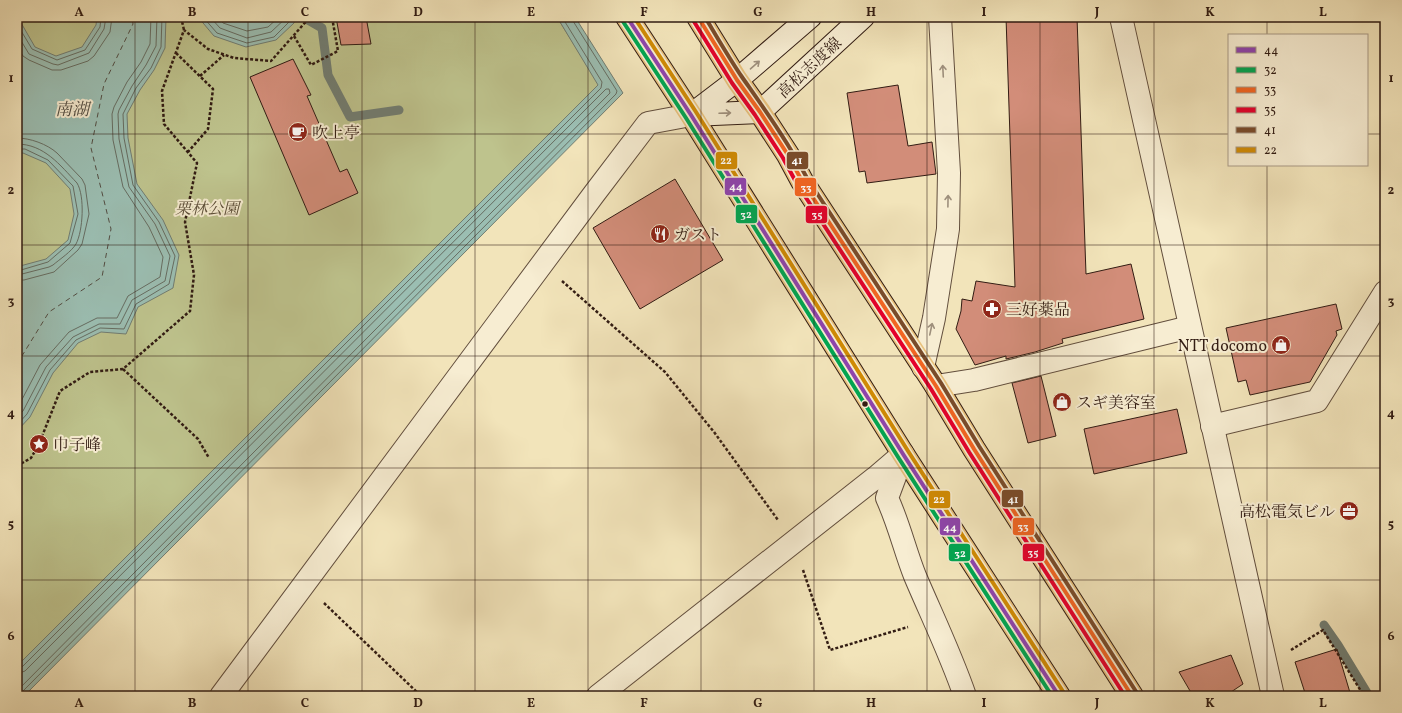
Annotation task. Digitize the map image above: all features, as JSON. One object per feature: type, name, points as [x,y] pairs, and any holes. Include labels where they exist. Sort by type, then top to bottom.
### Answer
[{"type":"highway","points":[[627,17],[903,454],[1059,696]]},
{"type":"highway","points":[[698,17],[737,80],[788,155],[802,181],[936,386],[974,449],[1132,696]]},
{"type":"street","points":[[690,115],[737,80],[810,17]]},
{"type":"street","name":"高松志度線","points":[[760,112],[863,17]]},
{"type":"street","points":[[923,367],[934,318],[948,229],[949,173],[940,17]]},
{"type":"street","points":[[1121,17],[1273,696]]},
{"type":"street","points":[[221,696],[648,123],[690,115],[760,112]]},
{"type":"street","points":[[1212,426],[1316,402],[1385,292]]},
{"type":"street","points":[[936,386],[974,380],[1190,327]]},
{"type":"street","points":[[598,696],[875,478],[903,454]]},
{"type":"street","points":[[903,454],[887,498],[915,575],[965,696]]},
{"type":"path","points":[[17,466],[30,458],[39,444],[60,391],[90,372],[123,369],[190,311],[194,275],[185,222],[197,163],[164,124],[162,91],[184,30],[182,17]]},
{"type":"path","points":[[184,30],[208,49],[224,55],[234,58],[271,61],[310,17]]},
{"type":"path","points":[[294,36],[311,65],[338,51],[332,17]]},
{"type":"path","points":[[176,53],[213,89],[208,129],[188,152]]},
{"type":"path","points":[[200,76],[224,55]]},
{"type":"path","points":[[542,264],[665,372],[714,432],[793,542],[830,650],[934,619]]},
{"type":"path","points":[[123,369],[198,439],[209,458]]},
{"type":"path","points":[[304,583],[421,696]]},
{"type":"path","points":[[1266,665],[1324,630],[1364,696]]},
{"type":"green space","name":"栗林公園","points":[[17,17],[557,17],[599,85],[17,666]]},
{"type":"water","name":"南湖","points":[[17,17],[21,17],[20,21],[35,47],[56,56],[82,47],[96,25],[97,17],[166,17],[165,48],[154,70],[140,90],[127,114],[128,138],[137,184],[163,220],[179,255],[173,288],[138,307],[126,334],[101,332],[78,343],[53,373],[30,417],[17,431],[17,264],[20,266],[46,259],[68,240],[74,214],[70,189],[46,163],[23,153],[17,153]]},
{"type":"water","points":[[198,17],[297,17],[294,23],[276,40],[246,47],[214,36]]},
{"type":"water","points":[[557,17],[575,17],[623,93],[24,696],[17,696],[17,666],[598,85]]},
{"type":"building","points":[[336,17],[366,17],[371,44],[341,45]]},
{"type":"building","points":[[1006,17],[1077,17],[1086,274],[1131,264],[1144,319],[1062,339],[1063,343],[1035,352],[1006,359],[1006,356],[975,365],[956,329],[961,311],[962,299],[972,301],[976,281],[1015,287]]},
{"type":"building","name":"吹上亭","points":[[293,59],[311,95],[307,96],[340,172],[347,169],[358,193],[309,215],[250,77]]},
{"type":"building","points":[[898,85],[908,146],[932,142],[936,174],[867,183],[865,171],[859,172],[847,93]]},
{"type":"building","points":[[675,179],[723,260],[640,309],[593,228]]},
{"type":"building","points":[[1336,304],[1342,329],[1336,331],[1337,335],[1310,382],[1250,395],[1246,380],[1238,382],[1226,328]]},
{"type":"building","points":[[1041,376],[1056,436],[1028,443],[1012,383]]},
{"type":"building","points":[[1177,409],[1187,453],[1094,474],[1084,429]]},
{"type":"building","points":[[1337,649],[1351,696],[1306,696],[1295,662]]},
{"type":"building","points":[[1231,655],[1243,684],[1225,696],[1193,696],[1179,672]]},
{"type":"waterway","points":[[303,17],[322,28],[328,75],[350,117],[399,110]]},
{"type":"waterway","points":[[1324,625],[1369,696]]},
{"type":"ferry route","points":[[17,364],[49,312],[102,277],[111,229],[91,148],[104,84],[133,24],[132,17]]},
{"type":"transit line","name":"44","points":[[627,17],[691,115],[903,454],[1059,696]]},
{"type":"transit line","name":"22","points":[[634,17],[696,112],[908,451],[1064,693]]},
{"type":"transit line","name":"33","points":[[698,17],[737,80],[788,155],[802,181],[936,386],[974,449],[1132,696]]},
{"type":"transit line","name":"41","points":[[705,17],[737,70],[776,126],[807,178],[941,383],[979,446],[1137,693]]},
{"type":"transit line","name":"32","points":[[622,20],[686,118],[898,457],[1052,696]]},
{"type":"transit line","name":"35","points":[[693,20],[732,83],[783,158],[797,184],[931,389],[969,452],[1125,696]]},
{"type":"place","name":"吹上亭","points":[[298,132]]},
{"type":"place","name":"ガスト","points":[[660,234]]},
{"type":"place","name":"三好薬品","points":[[992,309]]},
{"type":"place","name":"NTT docomo","points":[[1281,345]]},
{"type":"place","name":"スギ美容室","points":[[1062,402]]},
{"type":"place","name":"巾子峰","points":[[39,444]]},
{"type":"place","name":"高松電気ビル","points":[[1349,511]]}]
